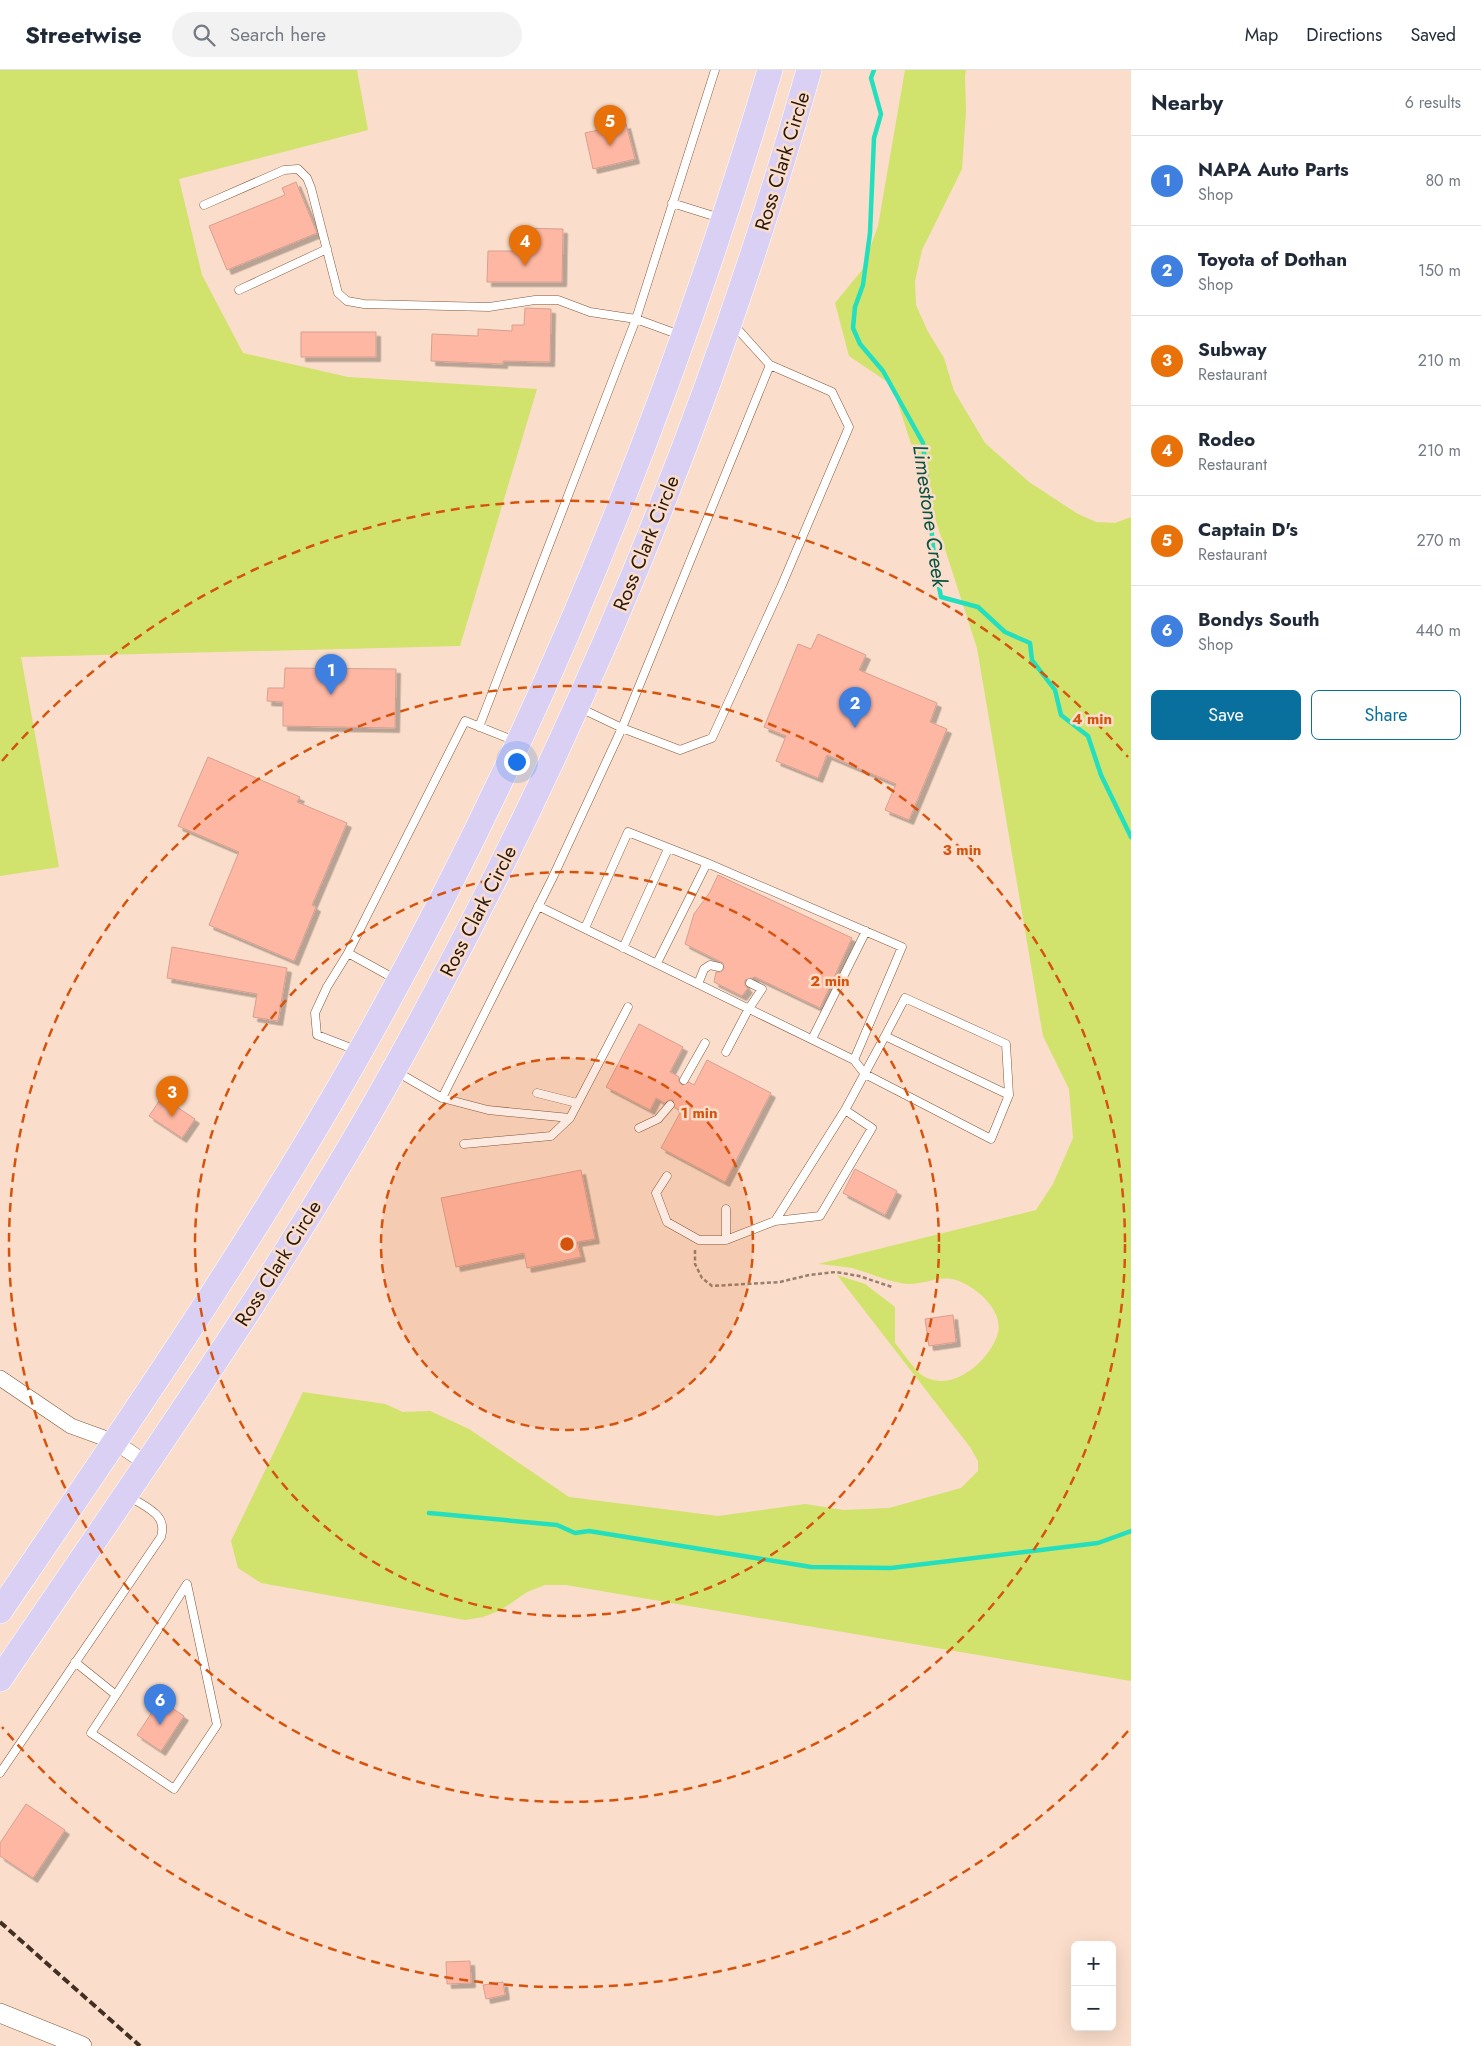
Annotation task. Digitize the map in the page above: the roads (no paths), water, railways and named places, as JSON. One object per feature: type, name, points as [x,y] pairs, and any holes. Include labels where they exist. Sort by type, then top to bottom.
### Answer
[{"type":"highway","points":[[767,71],[807,77]]},
{"type":"highway","name":"Ross Clark Circle","points":[[0,1611],[115,1442],[262,1218],[360,1052],[472,839],[541,692],[598,560],[685,336],[724,219],[767,71]]},
{"type":"highway","name":"Ross Clark Circle","points":[[0,1679],[295,1238],[394,1070],[502,863],[577,706],[641,557],[720,349],[762,229],[807,77]]},
{"type":"highway","points":[[685,336],[720,349]]},
{"type":"highway","points":[[541,692],[577,706]]},
{"type":"highway","points":[[360,1052],[394,1070]]},
{"type":"highway","points":[[262,1218],[295,1238]]},
{"type":"street","points":[[0,1378],[71,1426],[115,1442],[146,1463]]},
{"type":"street","points":[[0,2012],[82,2046]]},
{"type":"lane","points":[[479,727],[636,320],[715,70]]},
{"type":"lane","points":[[204,205],[284,170],[298,169],[307,178],[311,188],[338,293],[353,303],[489,307],[535,300],[558,300],[590,312],[636,320],[685,336]]},
{"type":"lane","points":[[672,204],[724,219]]},
{"type":"lane","points":[[239,290],[327,250]]},
{"type":"lane","points":[[577,706],[622,728],[680,750],[712,738],[781,587],[849,426],[832,392],[770,365],[730,320]]},
{"type":"lane","points":[[442,1098],[538,906],[622,728],[770,365]]},
{"type":"lane","points":[[360,1052],[317,1035],[315,1013],[327,987],[348,953],[465,721],[518,742]]},
{"type":"lane","points":[[586,928],[628,832],[668,849],[707,862],[902,947],[854,1060]]},
{"type":"lane","points":[[623,948],[668,849]]},
{"type":"lane","points":[[657,963],[707,862]]},
{"type":"lane","points":[[538,906],[854,1060],[865,1074],[991,1139],[1009,1095],[1006,1044],[905,998],[865,1074],[845,1110],[775,1221]]},
{"type":"lane","points":[[812,1040],[866,932]]},
{"type":"lane","points":[[348,953],[398,981]]},
{"type":"lane","points":[[698,984],[704,969],[710,965],[718,967]]},
{"type":"lane","points":[[726,1052],[748,1010],[762,989],[750,983]]},
{"type":"lane","points":[[464,1144],[551,1136],[570,1118],[628,1007]]},
{"type":"lane","points":[[885,1036],[1009,1095]]},
{"type":"lane","points":[[684,1080],[705,1043]]},
{"type":"lane","points":[[394,1070],[442,1098],[488,1110],[570,1118]]},
{"type":"lane","points":[[537,1093],[577,1103]]},
{"type":"lane","points":[[639,1128],[658,1119],[670,1105]]},
{"type":"lane","points":[[666,1176],[656,1193],[667,1222],[698,1240],[726,1240],[775,1221],[820,1216],[872,1128],[845,1110]]},
{"type":"lane","points":[[726,1209],[726,1240]]},
{"type":"lane","points":[[0,1773],[163,1532],[162,1518],[126,1493]]},
{"type":"lane","points":[[188,1584],[217,1725],[174,1790],[90,1733],[116,1695],[131,1671],[188,1584]]},
{"type":"lane","points":[[75,1662],[116,1695]]},
{"type":"lane","points":[[0,1756],[8,1761]]},
{"type":"waterway","name":"Limestone Creek","points":[[874,70],[871,78],[881,114],[874,138],[870,233],[863,285],[855,307],[853,328],[860,344],[883,371],[923,443],[935,566],[941,597],[978,607],[1005,632],[1030,643],[1032,660],[1055,690],[1061,715],[1088,736],[1101,775],[1131,837]]},
{"type":"waterway","points":[[429,1513],[557,1525],[575,1533],[589,1531],[811,1567],[891,1568],[1098,1543],[1131,1531]]},
{"type":"railway","points":[[0,1922],[140,2046]]},
{"type":"place","name":"Captain D's","points":[[610,146]]},
{"type":"place","name":"Rodeo","points":[[525,266]]},
{"type":"place","name":"NAPA Auto Parts","points":[[331,695]]},
{"type":"place","name":"Toyota of Dothan","points":[[855,728]]},
{"type":"place","name":"Subway","points":[[172,1117]]},
{"type":"place","name":"Bondys South","points":[[160,1725]]}]
